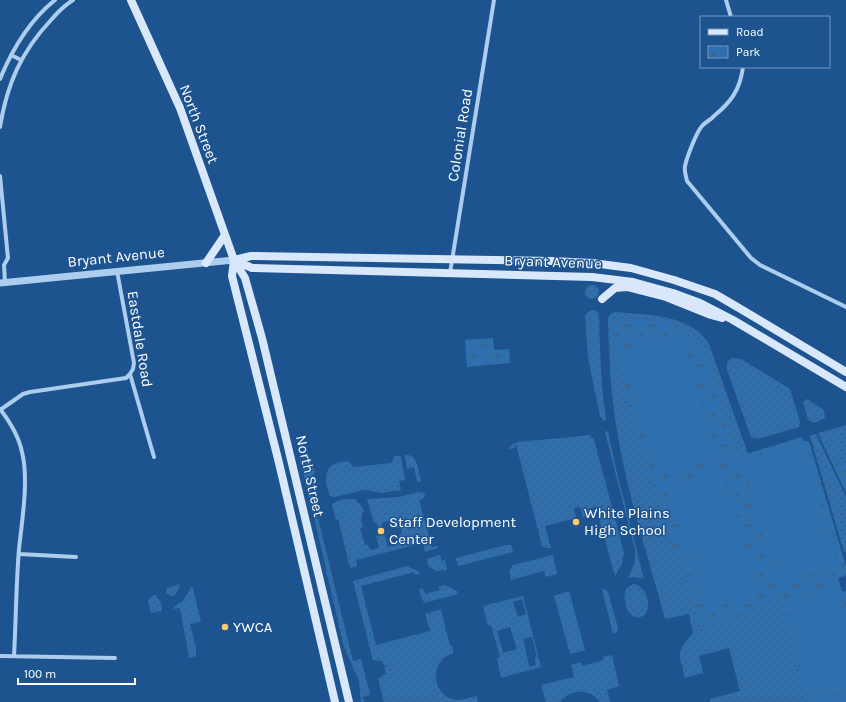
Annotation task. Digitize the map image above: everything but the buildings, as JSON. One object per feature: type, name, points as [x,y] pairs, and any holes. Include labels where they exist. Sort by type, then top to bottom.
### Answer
[{"type":"main road","name":"North Street","points":[[132,0],[180,108],[234,260],[245,278],[262,338],[349,702]]},
{"type":"main road","points":[[206,262],[225,235]]},
{"type":"main road","name":"Bryant Avenue","points":[[234,260],[251,256],[452,259],[592,263],[631,268],[660,275],[715,294],[846,372]]},
{"type":"main road","name":"North Street","points":[[234,260],[232,276],[279,463],[335,702]]},
{"type":"main road","name":"Bryant Avenue","points":[[234,260],[252,268],[450,274],[592,276],[658,288],[686,297],[733,320],[846,387]]},
{"type":"main road","points":[[602,299],[615,288],[626,287],[666,297],[711,315],[733,320]]},
{"type":"street","points":[[0,79],[11,55],[36,18],[55,0]]},
{"type":"street","points":[[0,127],[8,90],[21,60],[40,32],[71,0]]},
{"type":"street","name":"Colonial Road","points":[[450,274],[494,0]]},
{"type":"street","points":[[726,0],[732,16]]},
{"type":"street","points":[[11,55],[21,60]]},
{"type":"street","points":[[743,68],[741,79],[735,94],[728,104],[702,126],[696,138],[686,166],[685,172],[687,181],[751,258],[760,265],[846,307]]},
{"type":"street","points":[[0,176],[8,258],[2,263],[3,282]]},
{"type":"street","name":"Bryant Avenue","points":[[3,282],[234,260]]},
{"type":"street","name":"Eastdale Road","points":[[116,271],[134,362],[133,369],[130,374],[154,457]]},
{"type":"street","points":[[14,656],[24,466],[18,440],[0,410],[23,394],[126,378],[130,374]]},
{"type":"street","points":[[19,554],[76,557]]},
{"type":"street","points":[[0,656],[115,658]]},
{"type":"green space","points":[[589,285],[595,285],[599,289],[599,295],[595,299],[589,299],[585,295],[585,289]]},
{"type":"green space","points":[[592,310],[597,311],[599,316],[600,355],[606,420],[604,421],[600,416],[588,358],[585,316]]},
{"type":"green space","points":[[616,312],[654,316],[680,321],[701,334],[709,344],[748,454],[802,437],[803,441],[809,442],[846,567],[846,575],[838,578],[842,592],[846,591],[846,702],[710,702],[710,699],[740,691],[729,648],[699,656],[703,673],[685,678],[680,653],[681,649],[693,633],[689,614],[665,619],[633,505],[622,459],[614,407],[609,350],[608,317]]},
{"type":"green space","points":[[614,319],[660,321],[677,325],[692,336],[703,350],[737,457],[802,437],[803,441],[809,442],[846,567],[846,575],[838,578],[842,592],[846,591],[846,702],[807,702],[780,597],[704,629],[651,479],[615,348]]},
{"type":"green space","points":[[680,332],[717,455],[657,473],[619,350]]},
{"type":"green space","points":[[493,338],[494,350],[509,349],[510,363],[467,367],[465,340]]},
{"type":"green space","points":[[733,358],[741,359],[790,389],[800,422],[799,427],[758,439],[751,437],[727,370],[727,362]]},
{"type":"green space","points":[[807,399],[824,410],[825,418],[814,423],[808,420],[803,402]]},
{"type":"green space","points":[[846,425],[846,462],[833,465],[818,433]]},
{"type":"green space","points":[[608,431],[616,469],[644,579],[634,577],[628,578],[635,562],[635,550],[605,432]]},
{"type":"green space","points":[[816,434],[846,497],[846,551],[844,552],[810,436]]},
{"type":"green space","points":[[591,435],[590,437],[594,439],[624,553],[622,564],[615,576],[596,507],[588,509],[590,515],[583,517],[580,507],[574,508],[576,518],[545,526],[551,548],[542,546],[516,444],[514,448],[508,449],[513,444],[518,442]]},
{"type":"green space","points":[[804,443],[838,566],[776,583],[742,460]]},
{"type":"green space","points":[[406,455],[410,455],[415,460],[421,480],[420,482],[417,481],[414,467],[407,469]]},
{"type":"green space","points":[[394,456],[401,457],[405,480],[399,481],[401,490],[382,493],[365,490],[334,497],[330,496],[326,484],[326,477],[331,466],[338,462],[350,462],[353,467],[392,463]]},
{"type":"green space","points":[[300,459],[314,469],[315,475],[308,477],[353,661],[361,659],[369,690],[370,695],[363,697],[364,702],[361,702],[359,681],[344,647]]},
{"type":"green space","points":[[846,462],[846,493],[833,465]]},
{"type":"green space","points":[[722,470],[761,593],[707,610],[667,487]]},
{"type":"green space","points":[[419,492],[425,493],[424,498],[419,500],[432,547],[438,546],[438,548],[425,552],[423,543],[356,560],[357,566],[350,568],[338,519],[336,520],[332,505],[340,500],[355,499],[363,508],[364,512],[362,513],[361,518],[363,527],[360,528],[365,545],[368,545],[370,550],[379,548],[376,536],[384,534],[388,547],[401,543],[399,535],[402,533],[400,527],[397,528],[395,519],[382,523],[382,526],[378,528],[377,523],[374,523],[367,499],[398,497]]},
{"type":"green space","points":[[511,545],[513,552],[458,566],[456,558]]},
{"type":"green space","points":[[440,555],[442,561],[445,560],[447,570],[435,571],[428,566],[427,559]]},
{"type":"green space","points":[[553,555],[557,574],[546,577],[544,571],[511,580],[509,571],[513,565]]},
{"type":"green space","points":[[407,566],[420,574],[415,575],[414,572],[361,586],[376,645],[430,631],[425,614],[441,609],[453,653],[445,657],[440,663],[437,669],[437,683],[444,695],[450,698],[460,700],[477,696],[478,702],[384,702],[378,679],[385,674],[385,666],[381,661],[373,660],[353,581]]},
{"type":"green space","points":[[179,584],[180,586],[175,595],[171,596],[166,593],[166,589]]},
{"type":"green space","points":[[633,584],[637,585],[644,591],[647,599],[647,611],[641,617],[635,617],[629,613],[626,606],[625,592],[627,588]]},
{"type":"green space","points":[[445,585],[457,591],[458,594],[424,603],[419,589],[423,588],[425,594],[440,590],[439,586]]},
{"type":"green space","points":[[838,586],[846,613],[846,691],[809,699],[786,602]]},
{"type":"green space","points":[[191,587],[193,588],[201,622],[190,624],[196,648],[196,656],[189,658],[180,608],[173,609],[182,602]]},
{"type":"green space","points":[[602,589],[608,592],[618,628],[617,632],[613,634]]},
{"type":"green space","points":[[569,591],[585,650],[570,654],[554,596]]},
{"type":"green space","points":[[156,595],[161,603],[162,611],[151,613],[148,601],[149,598]]},
{"type":"green space","points":[[523,596],[541,667],[501,678],[497,658],[500,657],[491,625],[488,626],[483,606]],"holes":[[[522,599],[526,614],[518,617],[513,602]],[[510,627],[517,649],[503,653],[497,631]],[[532,637],[537,657],[535,658],[536,665],[529,667],[523,639]]]},
{"type":"green space","points":[[612,655],[619,686],[607,690],[610,702],[600,702],[596,697],[585,692],[575,692],[569,694],[560,702],[546,702],[541,685],[574,677],[571,665],[581,662],[582,666],[604,660],[603,657]]},
{"type":"place","name":"White Plains High School","points":[[576,522]]},
{"type":"place","name":"Staff Development Center","points":[[381,531]]},
{"type":"place","name":"YWCA","points":[[225,627]]}]
